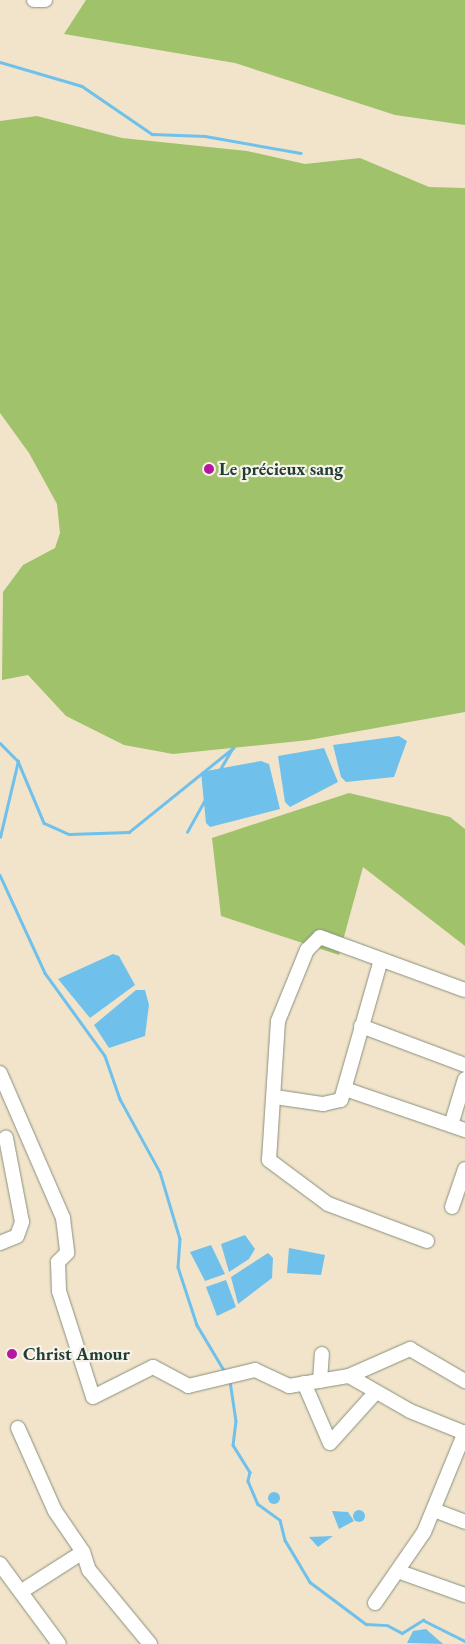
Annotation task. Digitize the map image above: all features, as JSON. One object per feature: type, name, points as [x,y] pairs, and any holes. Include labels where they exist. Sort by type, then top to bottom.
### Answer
[{"type":"street","points":[[34,0],[45,0]]},
{"type":"street","points":[[427,1241],[328,1204],[269,1160],[275,1098],[278,1021],[314,940],[331,937],[381,960],[465,990]]},
{"type":"street","points":[[275,1098],[335,1104],[345,1089],[361,1026],[381,960]]},
{"type":"street","points":[[361,1026],[465,1065]]},
{"type":"street","points":[[451,1125],[465,1079]]},
{"type":"street","points":[[1,1080],[63,1218],[67,1253],[58,1262],[59,1291],[92,1396],[153,1367],[188,1386],[228,1379],[255,1370],[279,1384],[304,1383],[349,1376],[410,1349],[465,1382]]},
{"type":"street","points":[[345,1089],[465,1130]]},
{"type":"street","points":[[0,1243],[17,1236],[22,1222],[6,1138]]},
{"type":"street","points":[[452,1207],[465,1169]]},
{"type":"street","points":[[320,1380],[322,1354]]},
{"type":"street","points":[[349,1376],[376,1392],[465,1432],[434,1510],[400,1572],[374,1602]]},
{"type":"street","points":[[304,1383],[316,1420],[330,1443],[376,1392]]},
{"type":"street","points":[[18,1428],[55,1511],[83,1552],[103,1590],[150,1644]]},
{"type":"street","points":[[434,1510],[465,1522]]},
{"type":"street","points":[[22,1591],[83,1552]]},
{"type":"street","points":[[0,1564],[22,1591],[59,1644]]},
{"type":"street","points":[[400,1572],[465,1595]]},
{"type":"green space","points":[[86,0],[465,0],[465,125],[395,115],[235,63],[64,34]]},
{"type":"green space","points":[[37,116],[122,138],[247,151],[305,164],[360,158],[429,187],[465,188],[465,712],[309,740],[173,754],[124,745],[66,716],[28,675],[2,680],[3,592],[23,565],[55,548],[60,533],[57,504],[29,453],[0,413],[0,121]]},
{"type":"green space","points":[[349,793],[450,817],[465,829],[465,946],[363,867],[339,955],[221,916],[212,838]]},
{"type":"water","points":[[399,736],[407,741],[394,777],[346,782],[341,777],[333,745]]},
{"type":"water","points":[[324,748],[338,782],[290,807],[285,802],[278,756]]},
{"type":"water","points":[[261,761],[269,764],[280,809],[210,827],[206,823],[201,772]]},
{"type":"water","points":[[113,954],[119,956],[135,985],[90,1018],[58,979]]},
{"type":"water","points":[[136,990],[145,990],[149,1005],[145,1036],[109,1048],[94,1025]]},
{"type":"water","points":[[245,1235],[255,1249],[249,1259],[229,1272],[221,1244]]},
{"type":"water","points":[[211,1245],[225,1274],[205,1281],[190,1252]]},
{"type":"water","points":[[289,1248],[325,1255],[321,1275],[287,1273]]},
{"type":"water","points":[[268,1253],[273,1258],[272,1278],[238,1304],[231,1277]]},
{"type":"water","points":[[226,1280],[236,1307],[217,1316],[206,1287]]},
{"type":"water","points":[[276,1492],[279,1493],[279,1503],[272,1504],[269,1503],[268,1496],[269,1493]]},
{"type":"water","points":[[359,1510],[365,1516],[359,1522],[353,1516]]},
{"type":"water","points":[[332,1511],[348,1512],[354,1521],[339,1529]]},
{"type":"water","points":[[333,1536],[318,1547],[309,1537]]},
{"type":"water","points":[[426,1629],[443,1644],[407,1643],[413,1631]]},
{"type":"waterway","points":[[0,62],[82,86],[152,134],[205,136],[300,153]]},
{"type":"waterway","points":[[0,743],[18,761],[44,823],[69,834],[129,832],[233,748],[221,769]]},
{"type":"waterway","points":[[0,837],[18,761]]},
{"type":"waterway","points":[[187,832],[205,799]]},
{"type":"waterway","points":[[0,875],[45,973],[105,1056],[120,1099],[160,1172],[180,1239],[178,1267],[197,1325],[225,1372]]},
{"type":"waterway","points":[[230,1381],[236,1421],[233,1445],[250,1472],[248,1481],[258,1504],[280,1520],[285,1540],[310,1582],[366,1624],[387,1625],[402,1633],[423,1620],[465,1641]]},
{"type":"place","name":"Le précieux sang","points":[[209,469]]},
{"type":"place","name":"Christ Amour","points":[[12,1354]]}]
